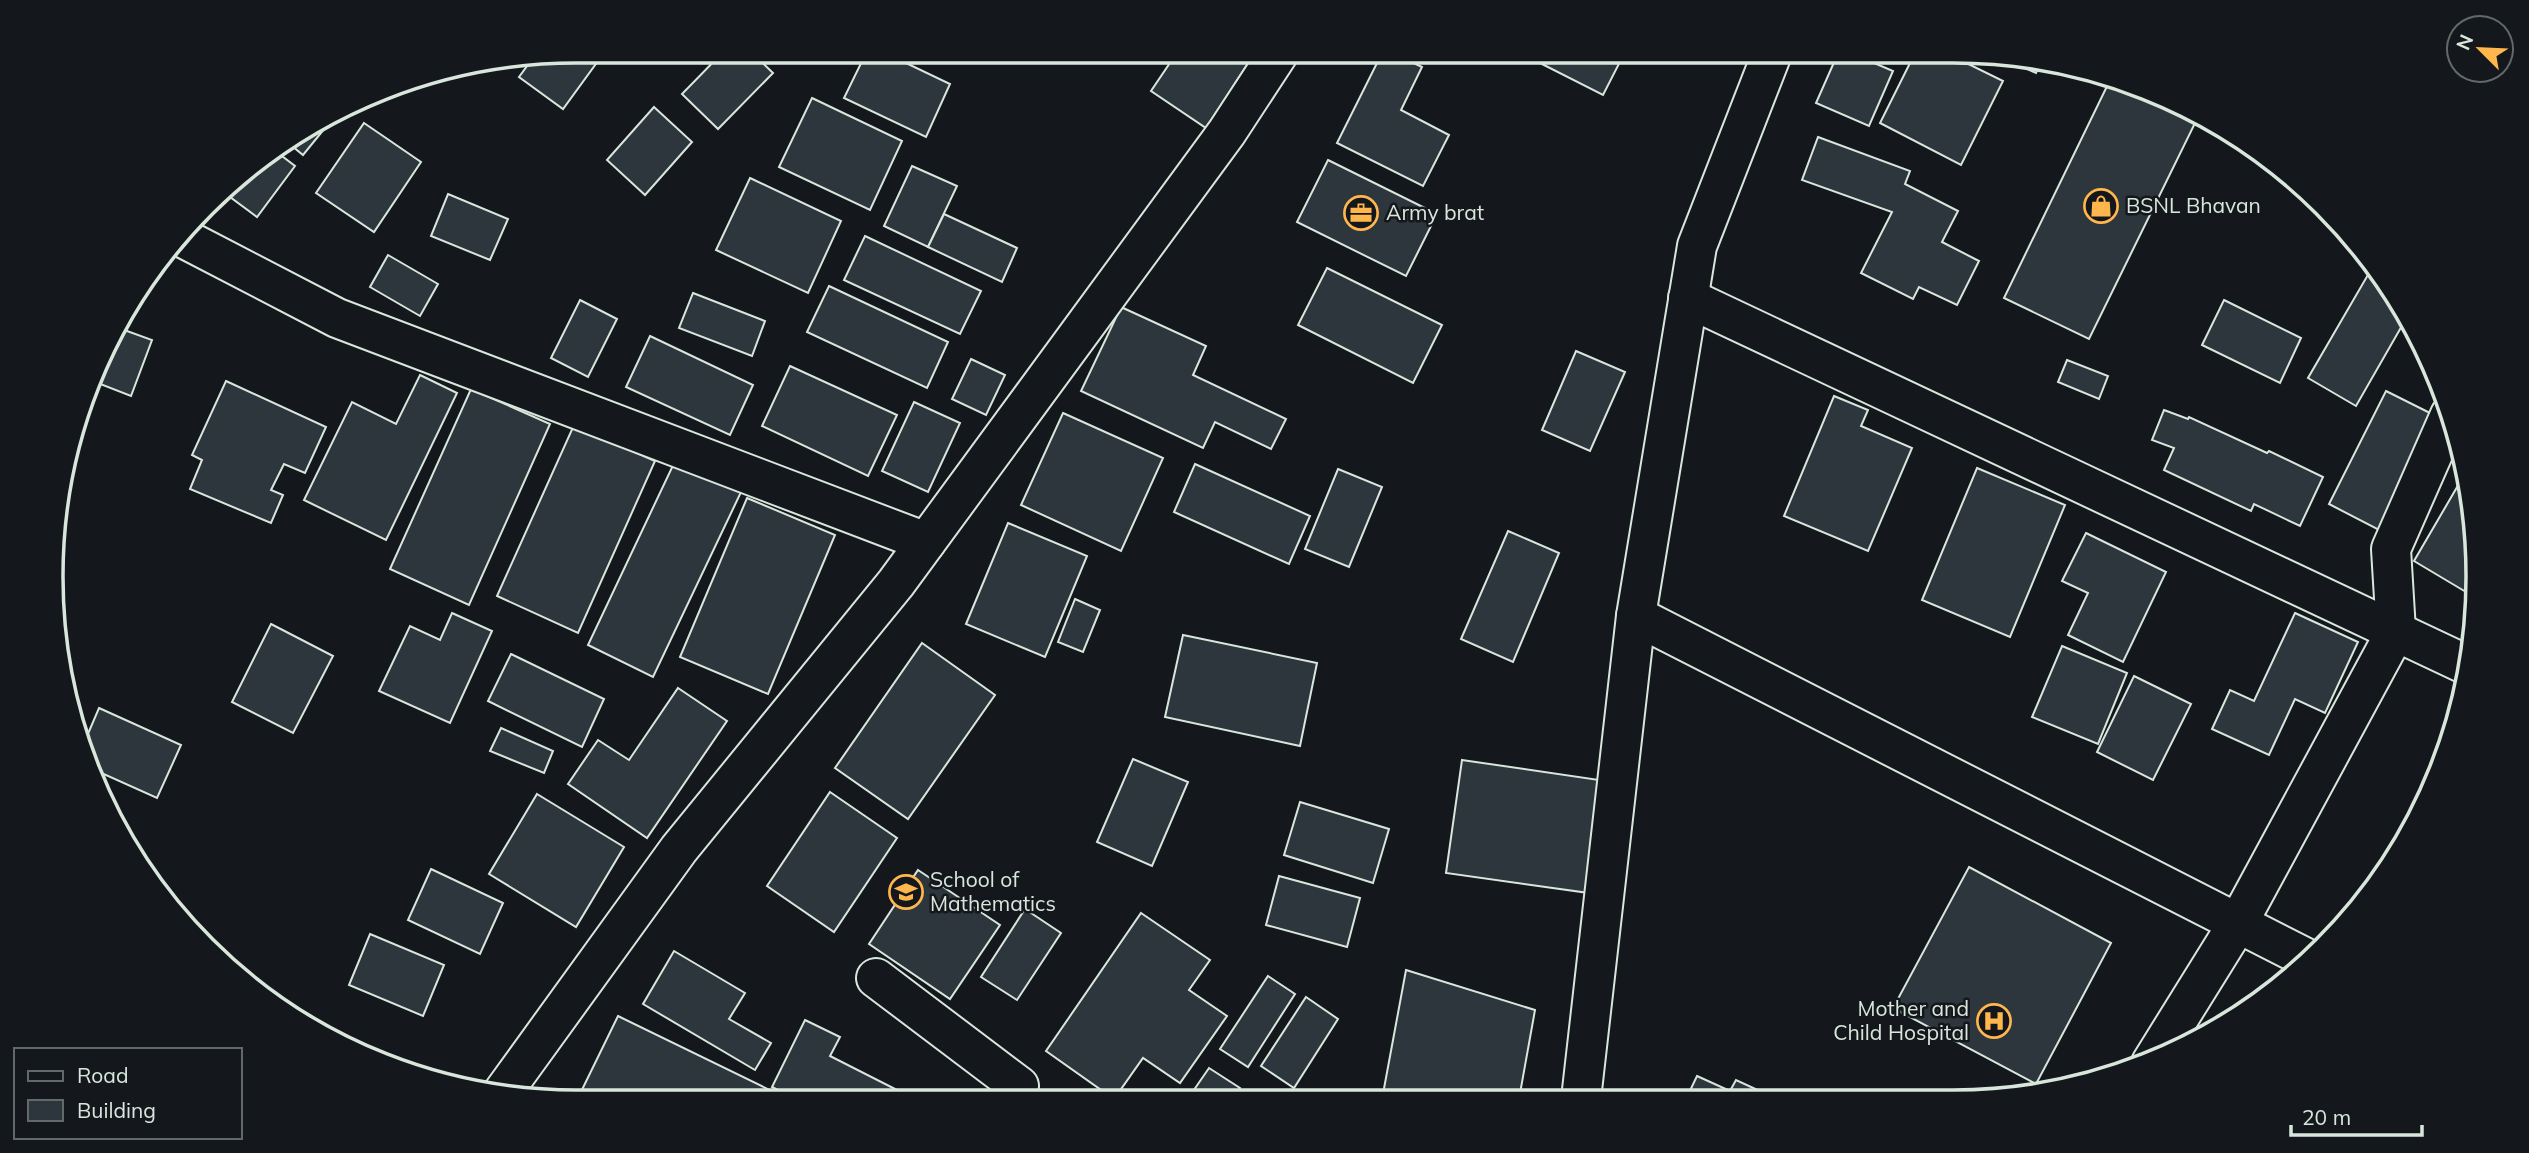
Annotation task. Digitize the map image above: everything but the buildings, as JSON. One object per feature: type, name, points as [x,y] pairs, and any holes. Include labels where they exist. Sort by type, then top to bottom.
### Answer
[{"type":"street","points":[[508,1086],[679,849],[896,583],[1227,132],[1272,63]]},
{"type":"street","points":[[1582,1090],[1636,616],[1697,246],[1768,63]]},
{"type":"street","points":[[188,241],[337,318],[926,542]]},
{"type":"street","points":[[1688,298],[2459,661]]},
{"type":"street","points":[[2162,1045],[2238,923],[2396,631],[2391,549],[2444,428]]},
{"type":"street","points":[[1636,616],[2300,955]]},
{"type":"street","points":[[876,978],[1015,1090]]},
{"type":"place","name":"BSNL Bhavan","points":[[2101,206]]},
{"type":"place","name":"Army brat","points":[[1361,213]]},
{"type":"place","name":"School of Mathematics","points":[[906,892]]},
{"type":"place","name":"Mother and Child Hospital","points":[[1994,1021]]}]
